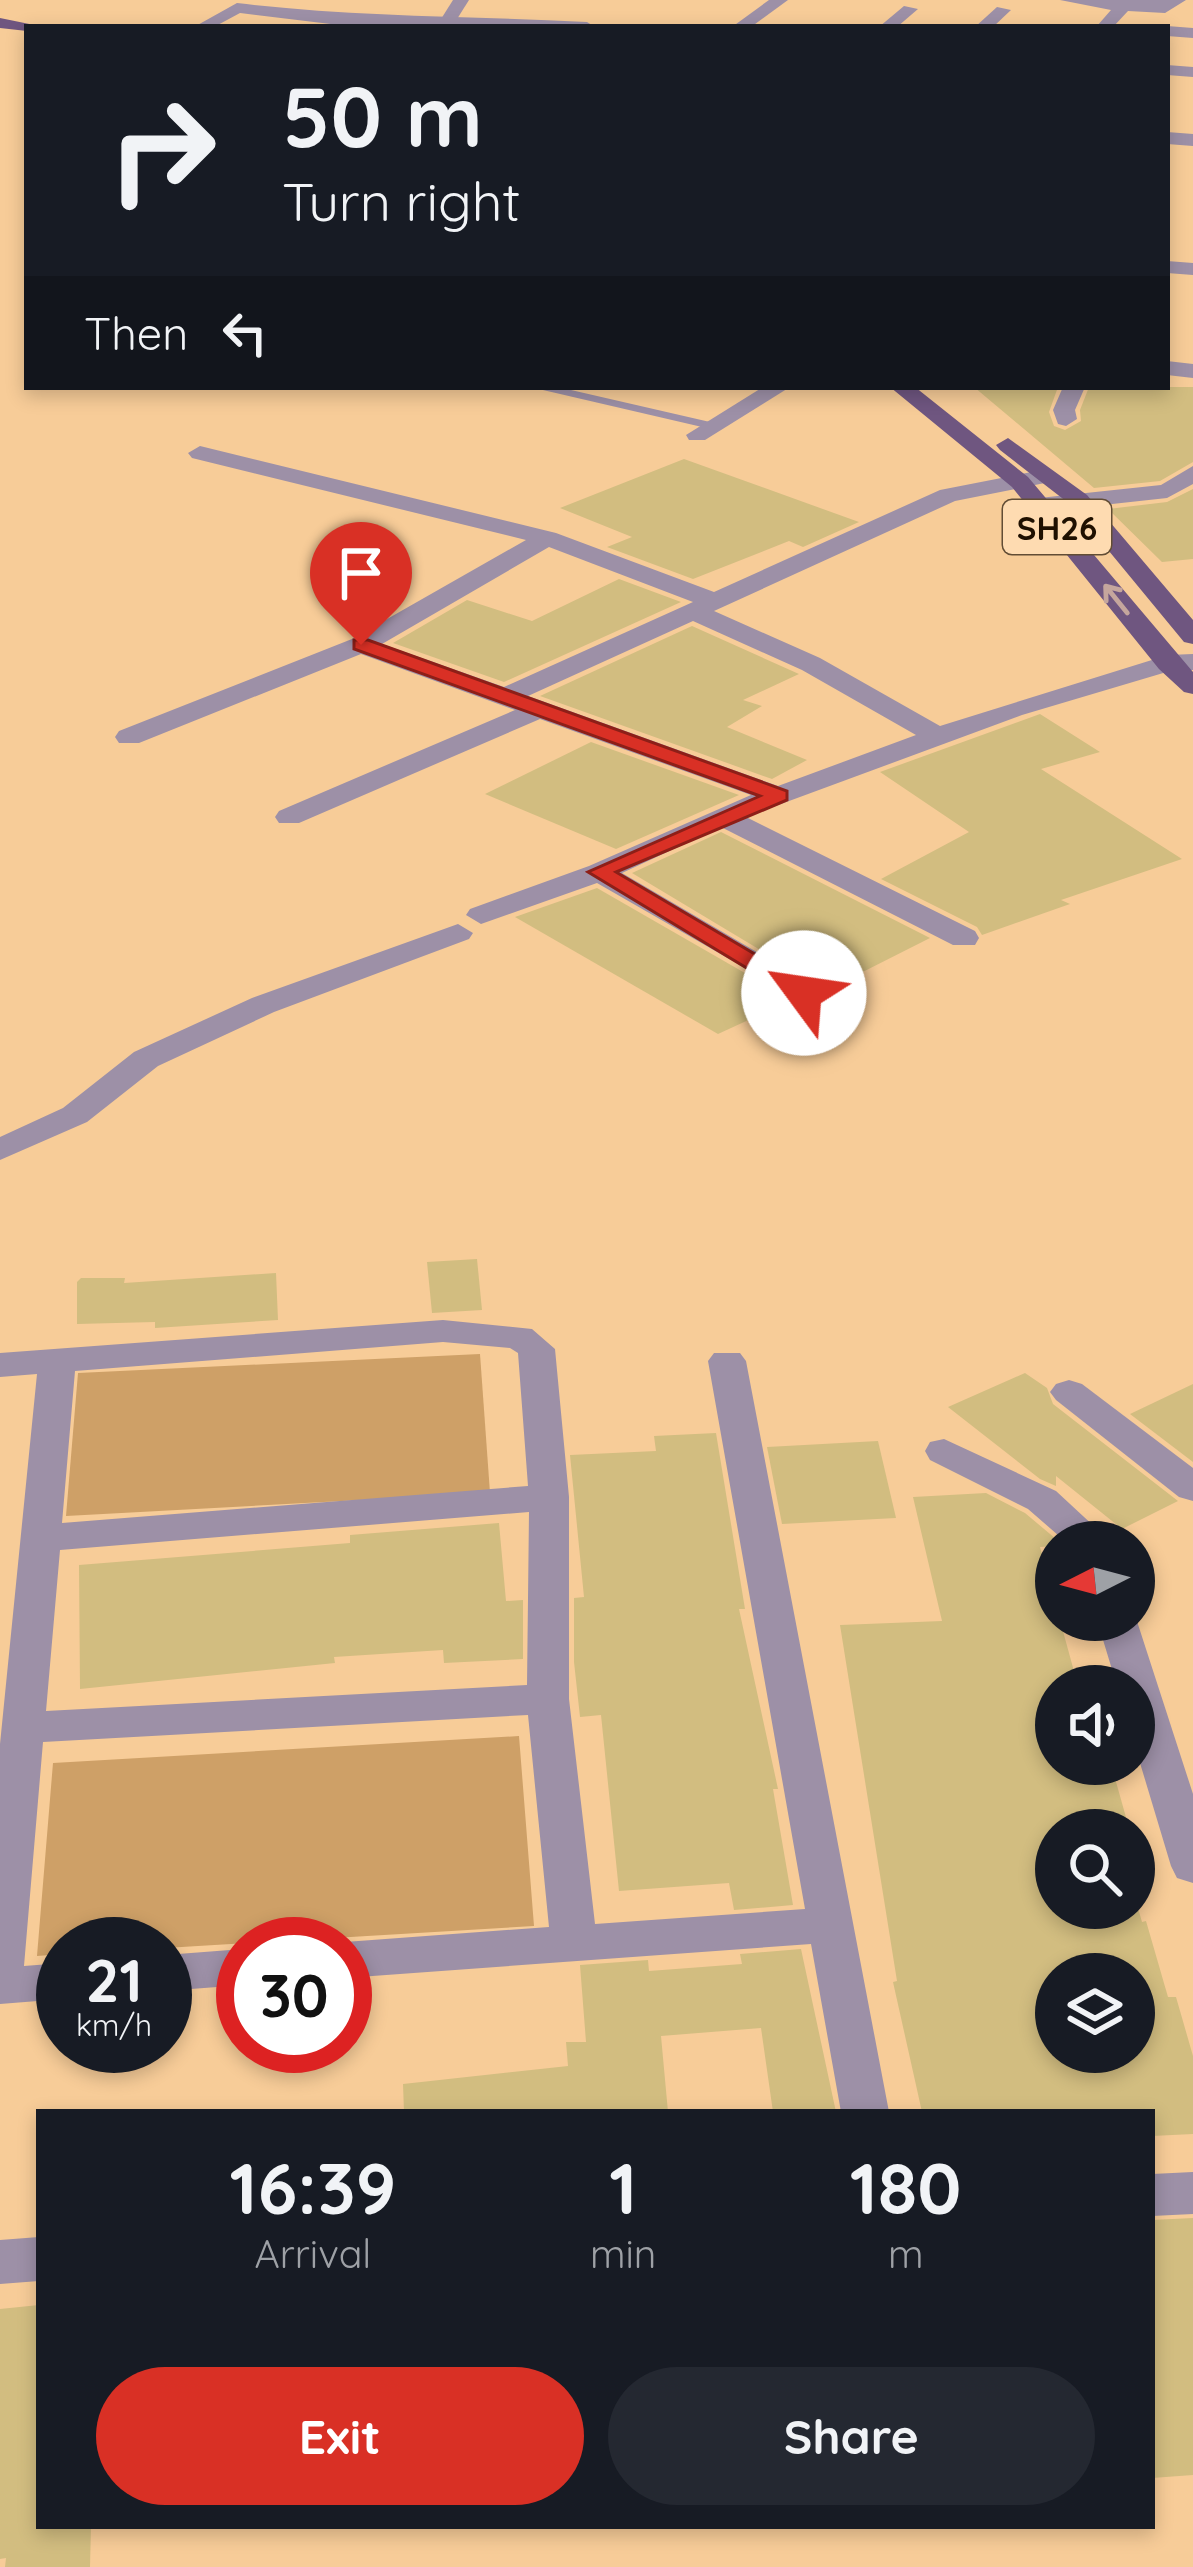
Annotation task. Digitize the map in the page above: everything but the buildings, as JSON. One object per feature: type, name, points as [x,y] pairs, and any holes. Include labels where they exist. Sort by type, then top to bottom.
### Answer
[{"type":"main road","name":"SH26","points":[[905,390],[1020,482],[1181,662],[1193,686]]},
{"type":"main road","name":"SH26","points":[[939,390],[1079,500],[1193,636]]},
{"type":"street","points":[[448,23],[461,0]]},
{"type":"street","points":[[744,24],[780,0]]},
{"type":"street","points":[[1068,0],[1166,8],[1178,0]]},
{"type":"street","points":[[1108,24],[1124,6]]},
{"type":"street","points":[[208,24],[237,8],[347,21],[483,24]]},
{"type":"street","points":[[891,24],[910,9]]},
{"type":"street","points":[[987,24],[1003,10]]},
{"type":"street","points":[[706,430],[774,390]]},
{"type":"street","points":[[1066,419],[1064,410],[1073,390]]},
{"type":"street","points":[[200,453],[548,538],[703,606],[938,736]]},
{"type":"street","points":[[1039,505],[1167,491],[1193,473]]},
{"type":"street","points":[[502,698],[948,495],[1047,476]]},
{"type":"street","points":[[129,737],[361,645],[548,538]]},
{"type":"street","points":[[361,645],[779,796]]},
{"type":"street","points":[[0,1150],[75,1115],[146,1059],[263,1005],[599,872],[722,817],[938,736],[1047,697],[1181,662]]},
{"type":"street","points":[[289,818],[537,710]]},
{"type":"street","points":[[722,817],[964,938]]},
{"type":"street","points":[[599,872],[804,993]]},
{"type":"street","points":[[0,1365],[443,1331],[519,1337],[536,1349],[549,1497],[548,1700],[574,1942]]},
{"type":"street","points":[[0,1977],[57,1361]]},
{"type":"street","points":[[727,1361],[864,2109]]},
{"type":"street","points":[[1069,1392],[1193,1488]]},
{"type":"street","points":[[944,1451],[1042,1500],[1066,1521]]},
{"type":"street","points":[[41,1538],[549,1497]]},
{"type":"street","points":[[1125,1641],[1190,1844]]},
{"type":"street","points":[[23,1728],[548,1700]]},
{"type":"street","points":[[372,1958],[832,1925]]},
{"type":"street","points":[[0,1986],[36,1983]]},
{"type":"street","points":[[1155,2195],[1193,2193]]},
{"type":"street","points":[[0,2262],[36,2259]]},
{"type":"lane","points":[[549,390],[706,430]]},
{"type":"shaded area","points":[[480,1354],[490,1493],[66,1516],[78,1373]]},
{"type":"shaded area","points":[[519,1736],[534,1926],[372,1936],[372,1917],[216,1917],[216,1945],[192,1946],[192,1917],[40,1917],[53,1763]]},
{"type":"route","points":[[361,645],[779,796],[599,872],[804,993]]}]
